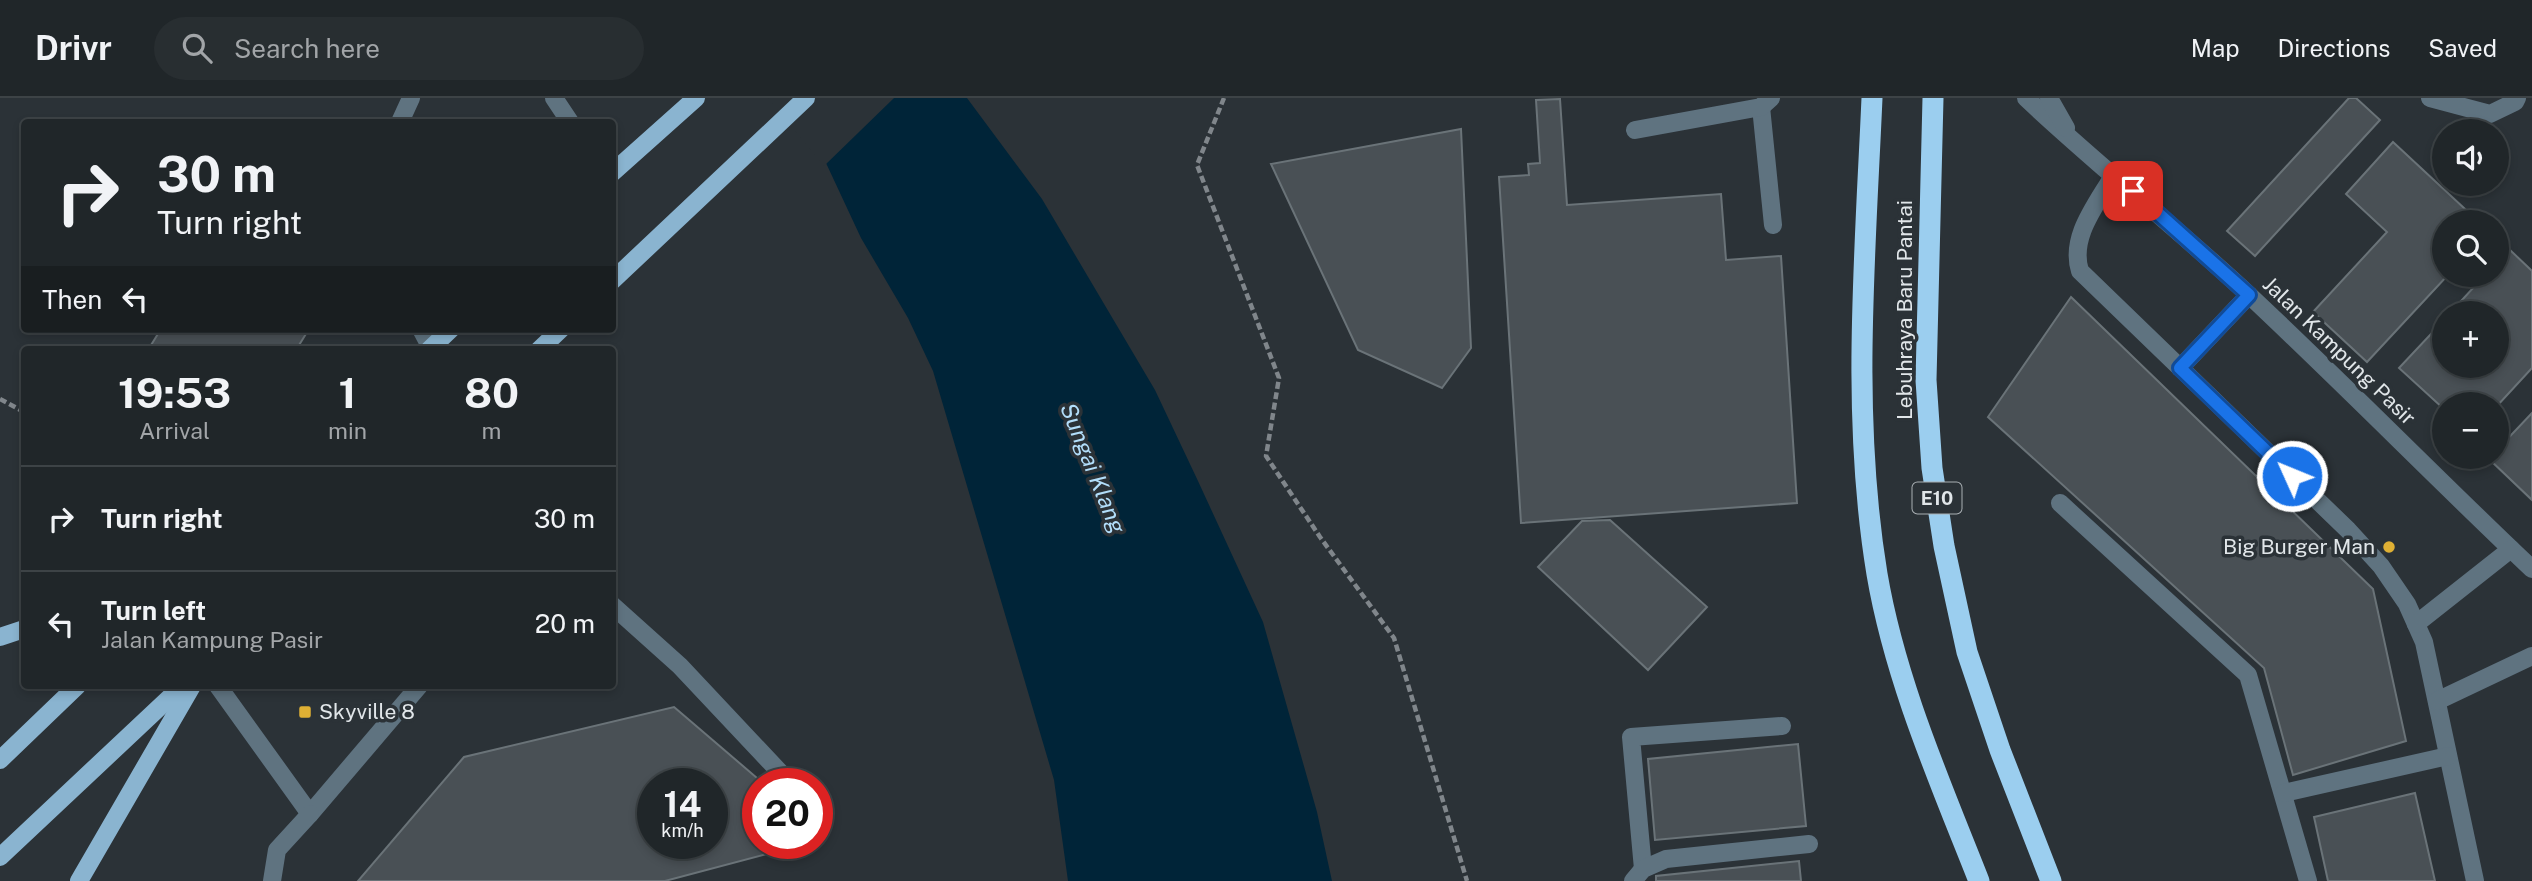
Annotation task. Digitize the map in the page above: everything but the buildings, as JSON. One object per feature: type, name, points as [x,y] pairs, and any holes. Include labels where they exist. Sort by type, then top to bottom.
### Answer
[{"type":"highway","name":"Lebuhraya Baru Pantai","points":[[1872,98],[1860,386],[1865,482],[1876,563],[1902,675],[1935,770],[1979,881]]},
{"type":"highway","name":"Lebuhraya Baru Pantai","points":[[1933,98],[1926,380],[1932,468],[1944,546],[1967,652],[2000,750],[2051,881]]},
{"type":"main road","points":[[616,170],[696,98]]},
{"type":"main road","points":[[616,277],[806,98]]},
{"type":"main road","points":[[433,346],[447,333]]},
{"type":"main road","points":[[543,346],[557,333]]},
{"type":"main road","points":[[0,637],[21,630]]},
{"type":"main road","points":[[0,760],[74,689]]},
{"type":"main road","points":[[0,857],[179,689]]},
{"type":"main road","points":[[79,881],[190,689]]},
{"type":"street","points":[[401,119],[411,98]]},
{"type":"street","points":[[554,98],[568,119]]},
{"type":"street","name":"Jalan Kampung Pasir","points":[[2026,98],[2077,146],[2114,174],[2249,295],[2532,569]]},
{"type":"street","name":"Jalan Kampung Pasir","points":[[2049,98],[2077,146]]},
{"type":"street","points":[[2430,98],[2490,114],[2515,102],[2517,98]]},
{"type":"street","points":[[1636,130],[1766,102],[1773,225]]},
{"type":"street","points":[[2114,174],[2079,237],[2077,260],[2080,271],[2348,530],[2381,566],[2407,604],[2424,642],[2475,881]]},
{"type":"street","points":[[2180,368],[2249,295]]},
{"type":"street","points":[[2060,503],[2248,675],[2308,881]]},
{"type":"street","points":[[2416,624],[2511,549]]},
{"type":"street","points":[[616,609],[680,666],[776,768]]},
{"type":"street","points":[[2437,701],[2532,656]]},
{"type":"street","points":[[220,689],[310,814]]},
{"type":"street","points":[[272,881],[277,850],[416,689]]},
{"type":"street","points":[[1783,726],[1631,737],[1638,875],[1666,859],[1809,844]]},
{"type":"street","points":[[2284,793],[2448,756]]},
{"type":"path","points":[[1224,98],[1197,165],[1279,378],[1266,456],[1320,537],[1394,638],[1468,881]]},
{"type":"path","points":[[0,399],[21,410]]},
{"type":"water","name":"Sungai Klang","points":[[772,98],[967,98],[1042,199],[1155,390],[1263,622],[1317,812],[1332,881],[1068,881],[1054,780],[933,371],[908,318],[861,238],[826,163]]},
{"type":"pier","points":[[768,98],[894,98],[824,166]]},
{"type":"place","name":"Big Burger Man","points":[[2389,547]]},
{"type":"place","name":"Skyville 8","points":[[305,712]]},
{"type":"route","points":[[2133,191],[2249,295],[2180,368],[2292,476]]}]
